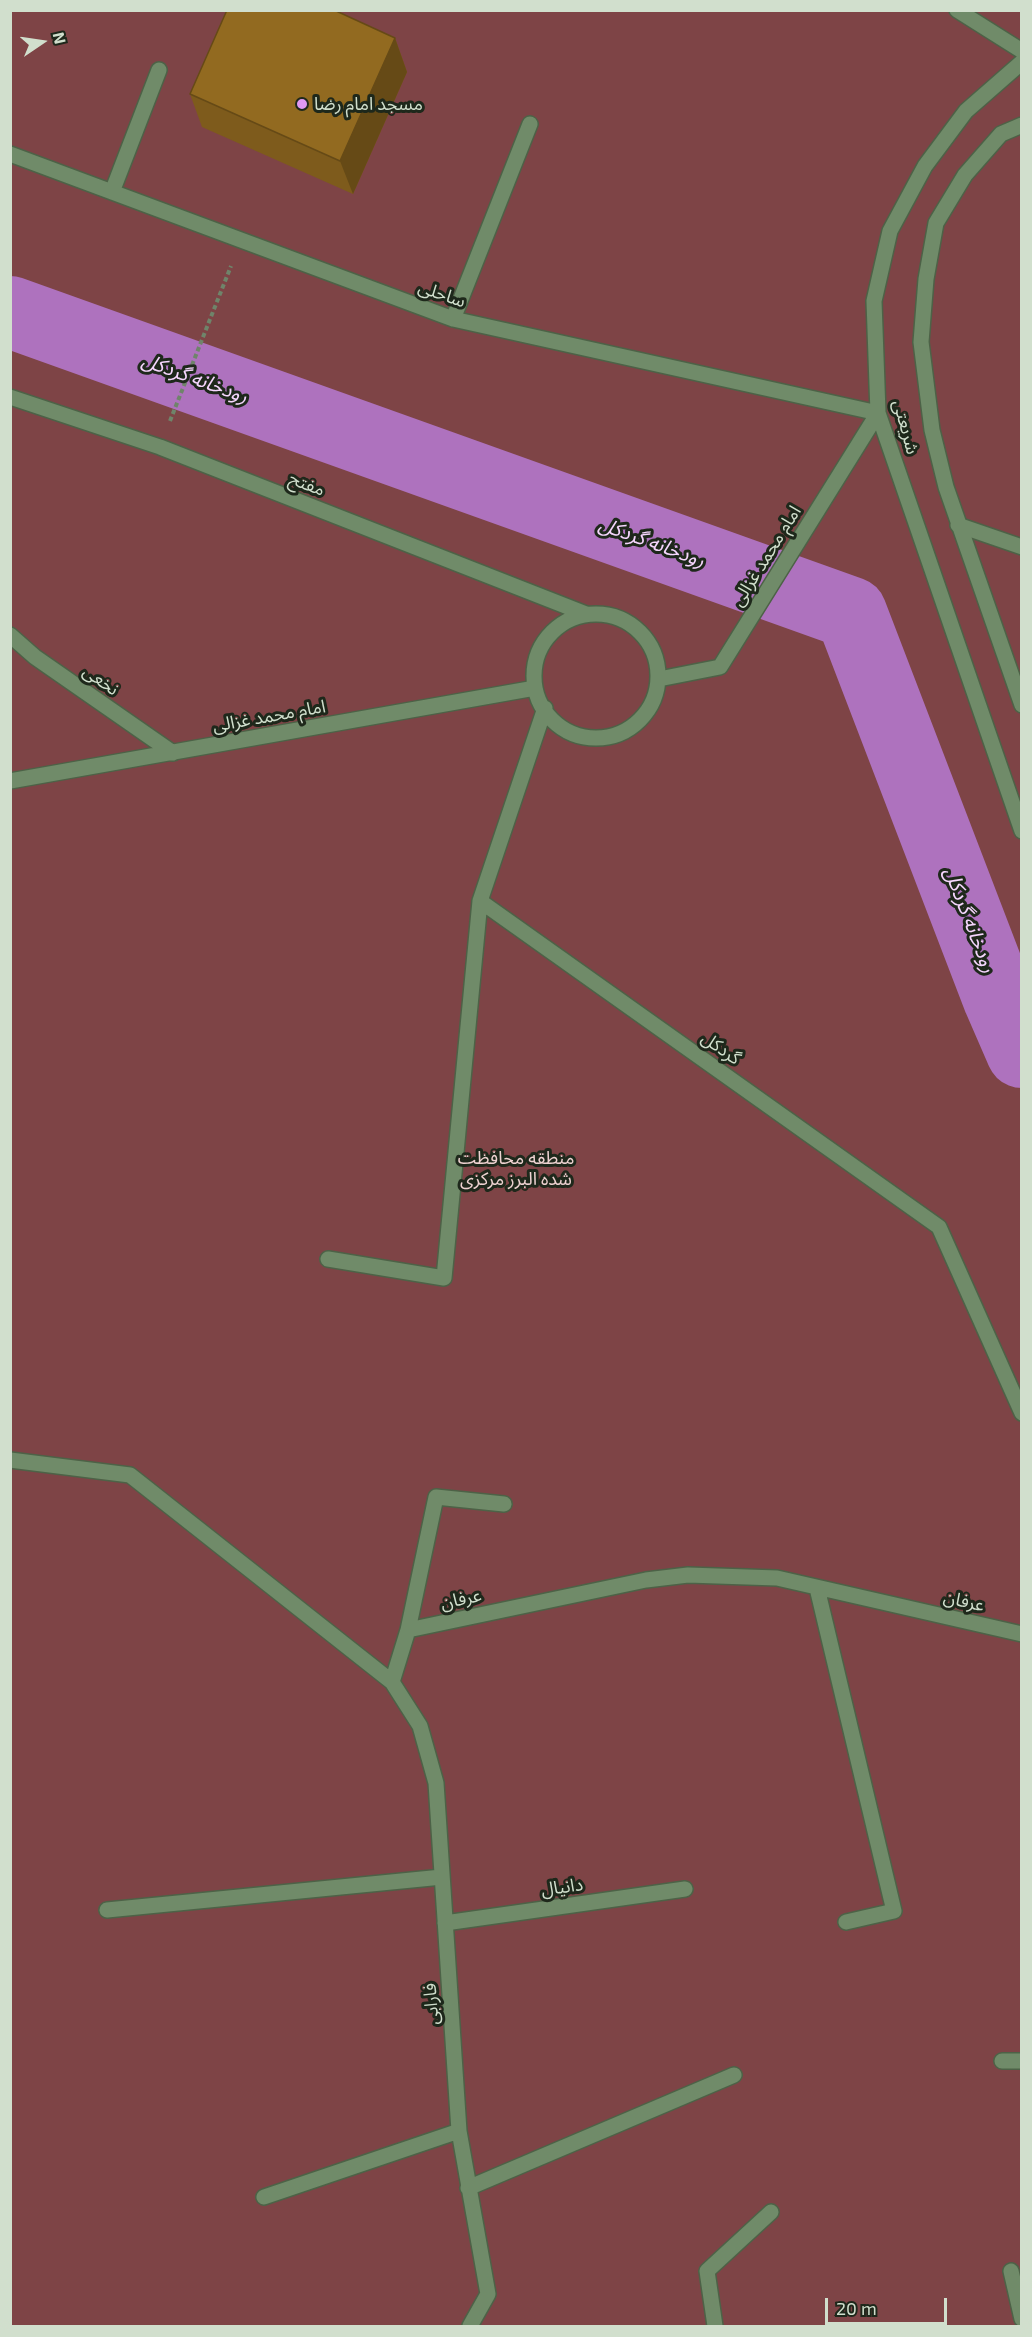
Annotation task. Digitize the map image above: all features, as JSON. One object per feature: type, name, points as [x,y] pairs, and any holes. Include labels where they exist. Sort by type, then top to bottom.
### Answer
[{"type":"street","points":[[957,10],[1022,51]]},
{"type":"street","name":"شریعتی","points":[[1022,62],[966,111],[925,166],[890,231],[874,301],[878,413],[1022,831]]},
{"type":"street","points":[[112,192],[159,70]]},
{"type":"street","points":[[453,320],[530,124]]},
{"type":"street","name":"شریعتی","points":[[1022,125],[1001,134],[965,175],[936,223],[926,279],[921,342],[932,430],[946,487],[1022,705]]},
{"type":"street","name":"ساحلی","points":[[10,154],[453,320],[878,413]]},
{"type":"street","name":"مفتح","points":[[10,397],[160,447],[586,614]]},
{"type":"street","name":"امام محمد غزالی","points":[[659,679],[720,667],[878,413]]},
{"type":"street","points":[[958,525],[1022,547]]},
{"type":"street","points":[[586,614],[608,615],[628,623],[645,637],[654,657],[659,679],[654,702],[640,720],[621,734],[599,739],[576,735],[556,724],[535,688],[534,668],[540,650],[550,634],[567,621],[586,614]]},
{"type":"street","name":"نخعی","points":[[10,635],[35,657],[173,753]]},
{"type":"street","name":"امام محمد غزالی","points":[[10,781],[535,688]]},
{"type":"street","points":[[328,1259],[444,1278],[480,901],[545,708]]},
{"type":"street","name":"گردکل","points":[[480,901],[939,1227],[1022,1413]]},
{"type":"street","points":[[10,1460],[130,1475],[392,1682],[408,1630],[436,1497],[504,1504]]},
{"type":"street","name":"عرفان","points":[[408,1630],[646,1580],[688,1575],[777,1578],[1022,1634]]},
{"type":"street","points":[[817,1588],[894,1911],[846,1922]]},
{"type":"street","name":"فارابی","points":[[392,1682],[420,1726],[436,1783],[459,2131],[488,2294],[470,2326]]},
{"type":"street","points":[[108,1910],[442,1877]]},
{"type":"street","name":"دانیال","points":[[445,1923],[685,1889]]},
{"type":"street","points":[[1002,2061],[1022,2061]]},
{"type":"street","points":[[468,2188],[734,2075]]},
{"type":"street","points":[[264,2197],[459,2131]]},
{"type":"street","points":[[715,2326],[707,2271],[771,2212]]},
{"type":"street","points":[[1011,2271],[1022,2319]]},
{"type":"path","points":[[160,447],[241,240]]},
{"type":"green space","name":"منطقه محافظت شده البرز مرکزی","points":[[11,11],[1021,11],[1021,2326],[11,2326]]},
{"type":"building","name":"مسجد امام رضا","points":[[227,10],[334,10],[395,38],[340,161],[190,94]]},
{"type":"waterway","name":"رودخانه گردکل","points":[[10,312],[851,613],[999,999],[1022,1052]]},
{"type":"place","name":"مسجد امام رضا","points":[[302,104]]}]
